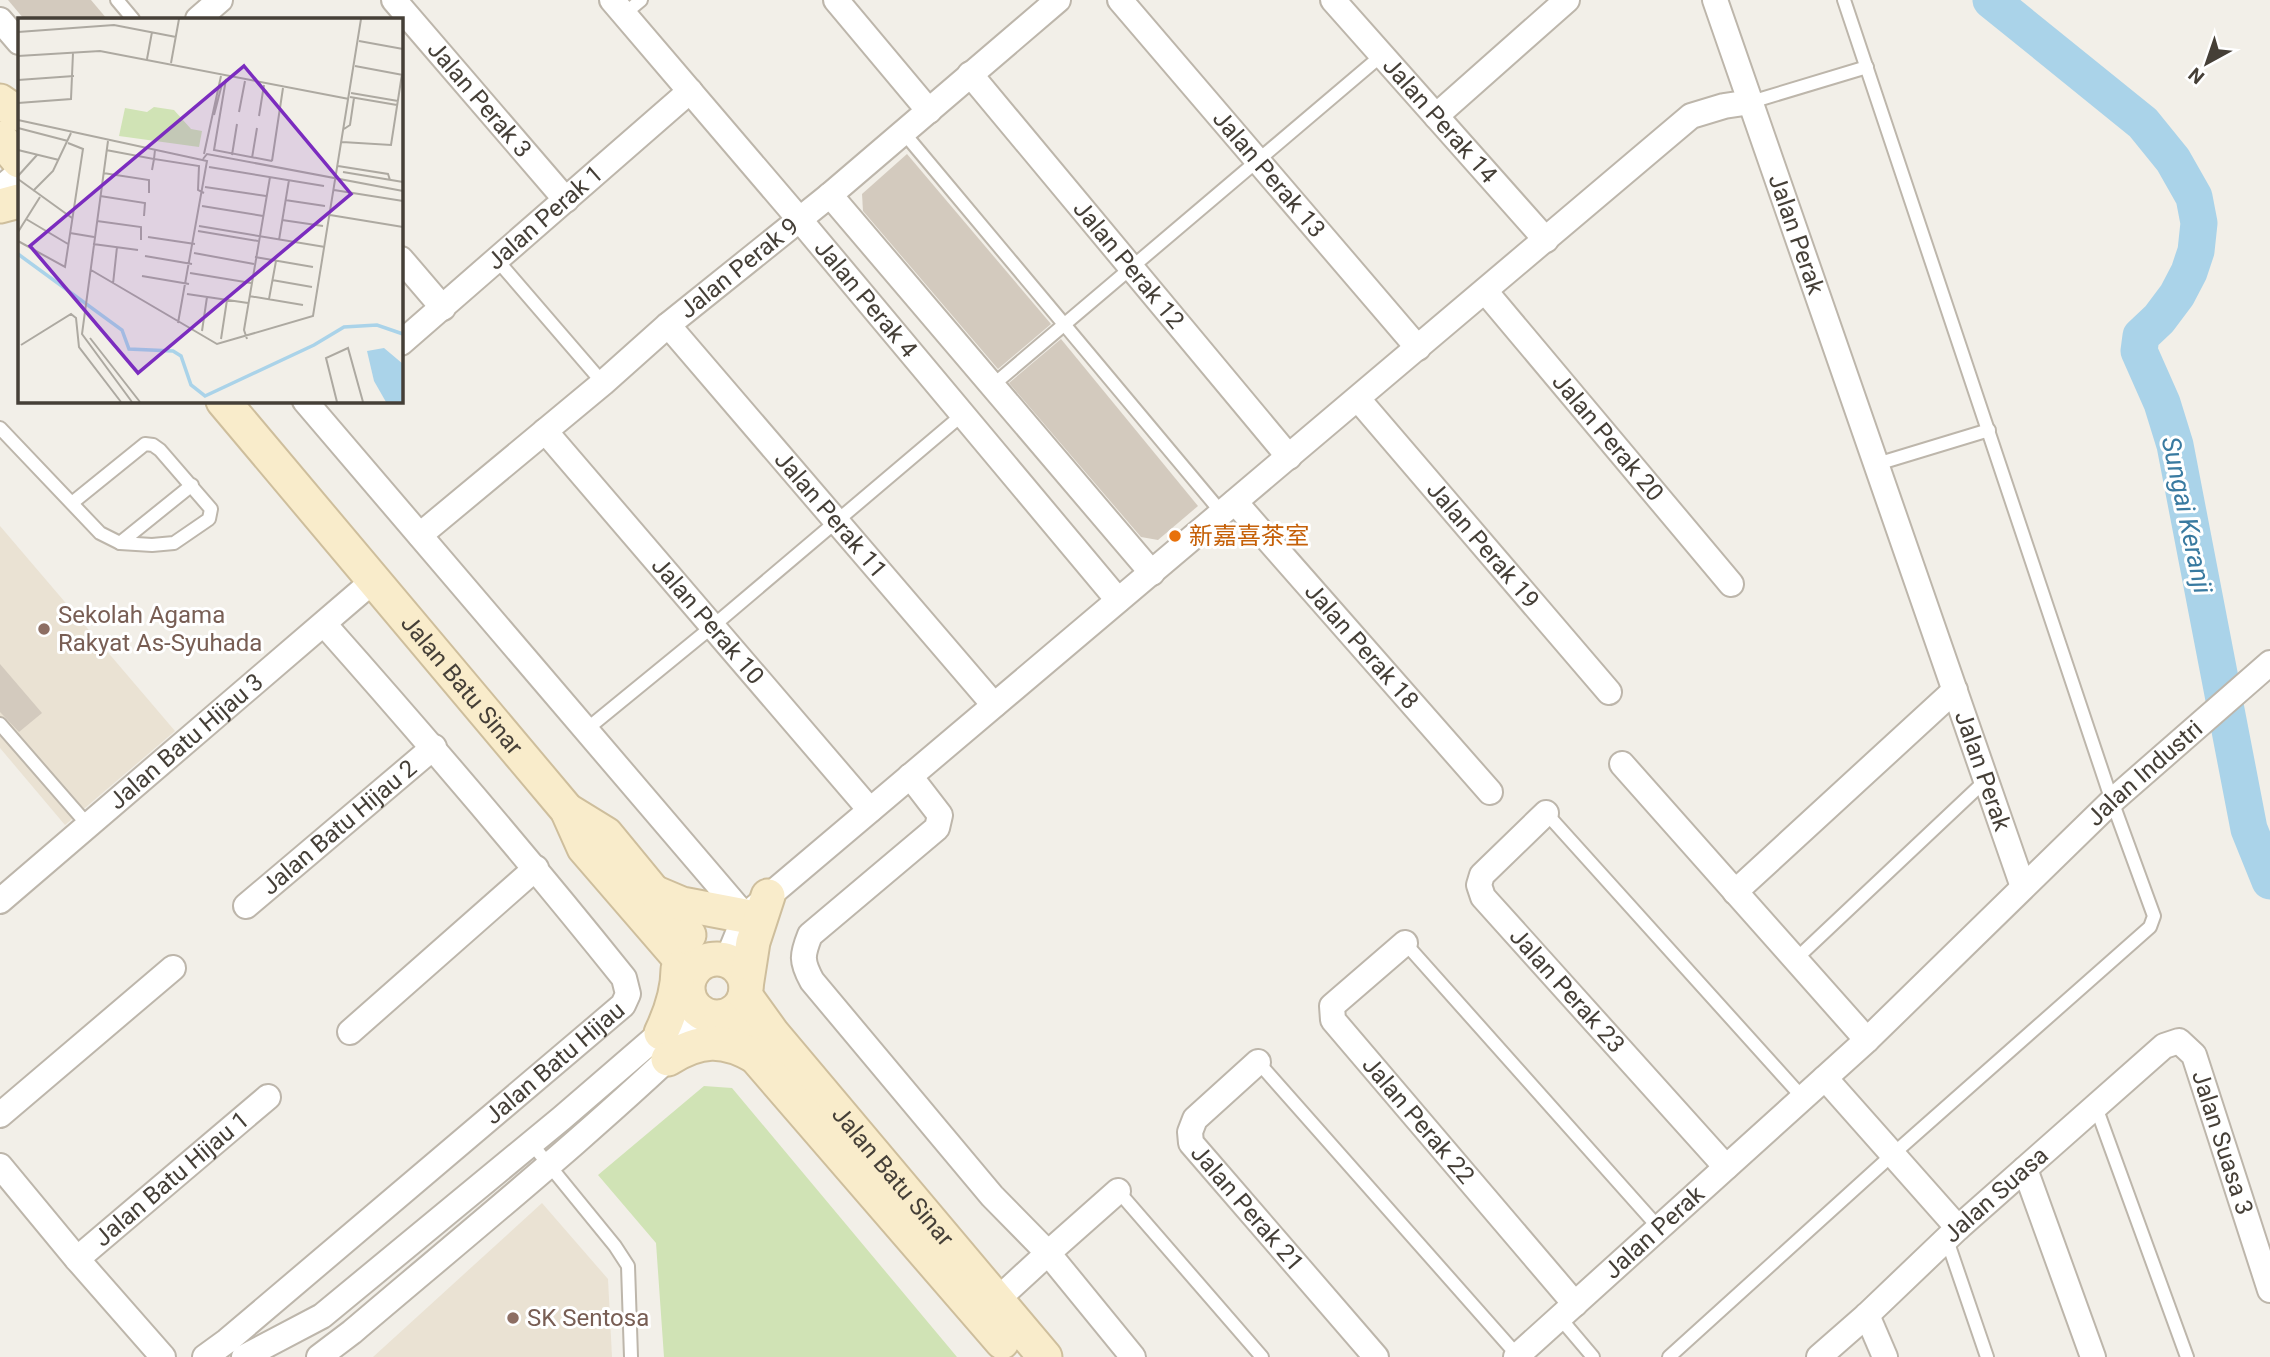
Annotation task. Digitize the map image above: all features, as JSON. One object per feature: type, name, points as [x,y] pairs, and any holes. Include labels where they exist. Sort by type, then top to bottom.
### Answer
[{"type":"street","points":[[199,18],[220,0]]},
{"type":"street","name":"Jalan Perak 3","points":[[394,0],[566,200]]},
{"type":"street","points":[[835,0],[929,111]]},
{"type":"street","name":"Jalan Perak 9","points":[[420,535],[603,383],[668,325],[904,133],[1058,0]]},
{"type":"street","name":"Jalan Perak 13","points":[[1120,0],[1418,348]]},
{"type":"street","name":"Jalan Perak 14","points":[[1334,0],[1546,240]]},
{"type":"street","points":[[1436,116],[1567,0]]},
{"type":"street","name":"Jalan Perak","points":[[1517,1356],[1867,1040],[2024,887],[1715,0]]},
{"type":"street","name":"Jalan Perak 4","points":[[625,5],[690,91],[1118,600]]},
{"type":"street","points":[[0,20],[18,41]]},
{"type":"street","name":"Jalan Perak 12","points":[[970,74],[1289,457]]},
{"type":"street","name":"Jalan Perak 1","points":[[402,342],[690,91]]},
{"type":"street","points":[[0,101],[18,113]]},
{"type":"street","points":[[704,983],[756,906],[1691,116],[1724,106],[1751,102]]},
{"type":"street","points":[[0,138],[18,160]]},
{"type":"street","points":[[0,189],[18,174]]},
{"type":"street","name":"Jalan Perak 4","points":[[830,195],[1152,573]]},
{"type":"street","points":[[0,206],[18,201]]},
{"type":"street","points":[[402,260],[443,308]]},
{"type":"street","name":"Jalan Perak 20","points":[[1485,291],[1731,584]]},
{"type":"street","name":"Jalan Perak 11","points":[[668,325],[994,705]]},
{"type":"street","name":"Jalan Perak 19","points":[[1358,399],[1609,692]]},
{"type":"street","name":"Jalan Batu Sinar","points":[[224,402],[567,810],[584,848],[704,983],[759,1058],[1015,1357]]},
{"type":"street","points":[[317,405],[420,535],[587,729],[756,906],[746,991]]},
{"type":"street","name":"Jalan Perak 10","points":[[545,431],[870,810]]},
{"type":"street","name":"Jalan Perak 18","points":[[1229,507],[1490,792]]},
{"type":"street","name":"Jalan Batu Hijau 3","points":[[0,901],[373,581]]},
{"type":"street","name":"Jalan Batu Hijau","points":[[205,1357],[623,1005],[628,994],[624,978],[536,868],[434,747],[324,624]]},
{"type":"street","name":"Jalan Industri","points":[[2024,887],[2112,801],[2267,666]]},
{"type":"street","points":[[1735,892],[1955,690]]},
{"type":"street","name":"Jalan Batu Hijau 2","points":[[246,906],[434,747]]},
{"type":"street","points":[[1622,764],[1867,1040]]},
{"type":"street","points":[[910,776],[940,815],[937,828],[810,934],[803,953],[805,967],[812,981],[992,1196],[1048,1253],[1133,1357]]},
{"type":"street","points":[[567,810],[606,834],[653,892],[704,983]]},
{"type":"street","name":"Jalan Perak 23","points":[[1546,813],[1482,875],[1479,885],[1483,897],[1726,1167]]},
{"type":"street","points":[[350,1032],[536,868]]},
{"type":"street","points":[[653,892],[682,904],[756,906]]},
{"type":"street","name":"Jalan Perak 22","points":[[1405,943],[1332,1006],[1333,1020],[1567,1311]]},
{"type":"street","points":[[0,1115],[173,968]]},
{"type":"street","points":[[704,983],[678,968],[678,984],[665,1046],[712,1043],[742,1049],[759,1058]]},
{"type":"street","name":"Jalan Batu Sinar","points":[[704,983],[740,971],[746,991],[773,1034],[1045,1357]]},
{"type":"street","name":"Jalan Batu Hijau","points":[[319,1357],[352,1332],[548,1164],[665,1046],[704,983]]},
{"type":"street","name":"Jalan Suasa","points":[[1819,1357],[2164,1046],[2179,1041]]},
{"type":"street","name":"Jalan Suasa 3","points":[[2179,1041],[2194,1055],[2270,1290]]},
{"type":"street","name":"Jalan Batu Hijau","points":[[244,1357],[322,1317],[531,1143],[665,1046]]},
{"type":"street","name":"Jalan Perak 21","points":[[1258,1062],[1195,1119],[1190,1132],[1191,1143],[1376,1357]]},
{"type":"street","points":[[1825,1078],[1892,1155],[1953,1234]]},
{"type":"street","name":"Jalan Batu Hijau 1","points":[[77,1259],[268,1097]]},
{"type":"street","points":[[0,1166],[163,1357]]},
{"type":"street","points":[[2025,1169],[2092,1357]]},
{"type":"street","points":[[997,1300],[1118,1191]]},
{"type":"street","points":[[1867,1315],[1885,1357]]},
{"type":"lane","points":[[117,0],[132,18]]},
{"type":"lane","points":[[1669,1357],[2150,927],[2154,916],[2112,801],[1844,0]]},
{"type":"lane","points":[[993,385],[1382,55]]},
{"type":"lane","points":[[1751,102],[1867,67]]},
{"type":"lane","points":[[904,133],[1064,324],[1229,507]]},
{"type":"lane","points":[[497,260],[603,383]]},
{"type":"lane","points":[[587,729],[962,415]]},
{"type":"lane","points":[[0,428],[100,533],[120,543],[174,543],[209,519],[211,509],[160,450],[145,444],[72,503]]},
{"type":"lane","points":[[1877,464],[1989,430]]},
{"type":"lane","points":[[120,543],[192,485]]},
{"type":"lane","points":[[0,724],[88,824]]},
{"type":"lane","points":[[1796,959],[1986,779]]},
{"type":"lane","points":[[1546,813],[1802,1098]]},
{"type":"lane","points":[[1405,943],[1659,1228]]},
{"type":"lane","points":[[1258,1062],[1517,1356]]},
{"type":"lane","points":[[2095,1107],[2187,1357]]},
{"type":"lane","points":[[531,1143],[615,1246],[628,1266],[631,1357]]},
{"type":"lane","points":[[1118,1191],[1262,1357]]},
{"type":"lane","points":[[1953,1234],[1987,1357]]},
{"type":"lane","points":[[1567,1311],[1593,1357]]},
{"type":"shaded area","name":"Sekolah Agama Rakyat As-Syuhada","points":[[0,526],[175,731],[65,825],[0,748]]},
{"type":"shaded area","name":"SK Sentosa","points":[[542,1203],[608,1279],[612,1357],[373,1357]]},
{"type":"green space","points":[[704,1086],[732,1088],[957,1357],[664,1357],[656,1243],[598,1175]]},
{"type":"building","points":[[8,0],[91,0],[106,18],[23,18]]},
{"type":"building","points":[[907,154],[1051,324],[998,369],[863,211],[862,194]]},
{"type":"building","points":[[1061,339],[1198,506],[1158,540],[1141,537],[1009,383]]},
{"type":"building","points":[[0,664],[42,713],[19,732],[0,712]]},
{"type":"waterway","name":"Sungai Keranji","points":[[1991,0],[2143,123],[2173,160],[2194,197],[2199,223],[2196,251],[2189,272],[2177,295],[2159,319],[2141,336],[2139,351],[2162,403],[2175,445],[2249,829],[2270,881]]},
{"type":"place","name":"新嘉喜茶室","points":[[1175,536]]},
{"type":"place","name":"Sekolah Agama Rakyat As-Syuhada","points":[[44,629]]},
{"type":"place","name":"SK Sentosa","points":[[513,1318]]}]
